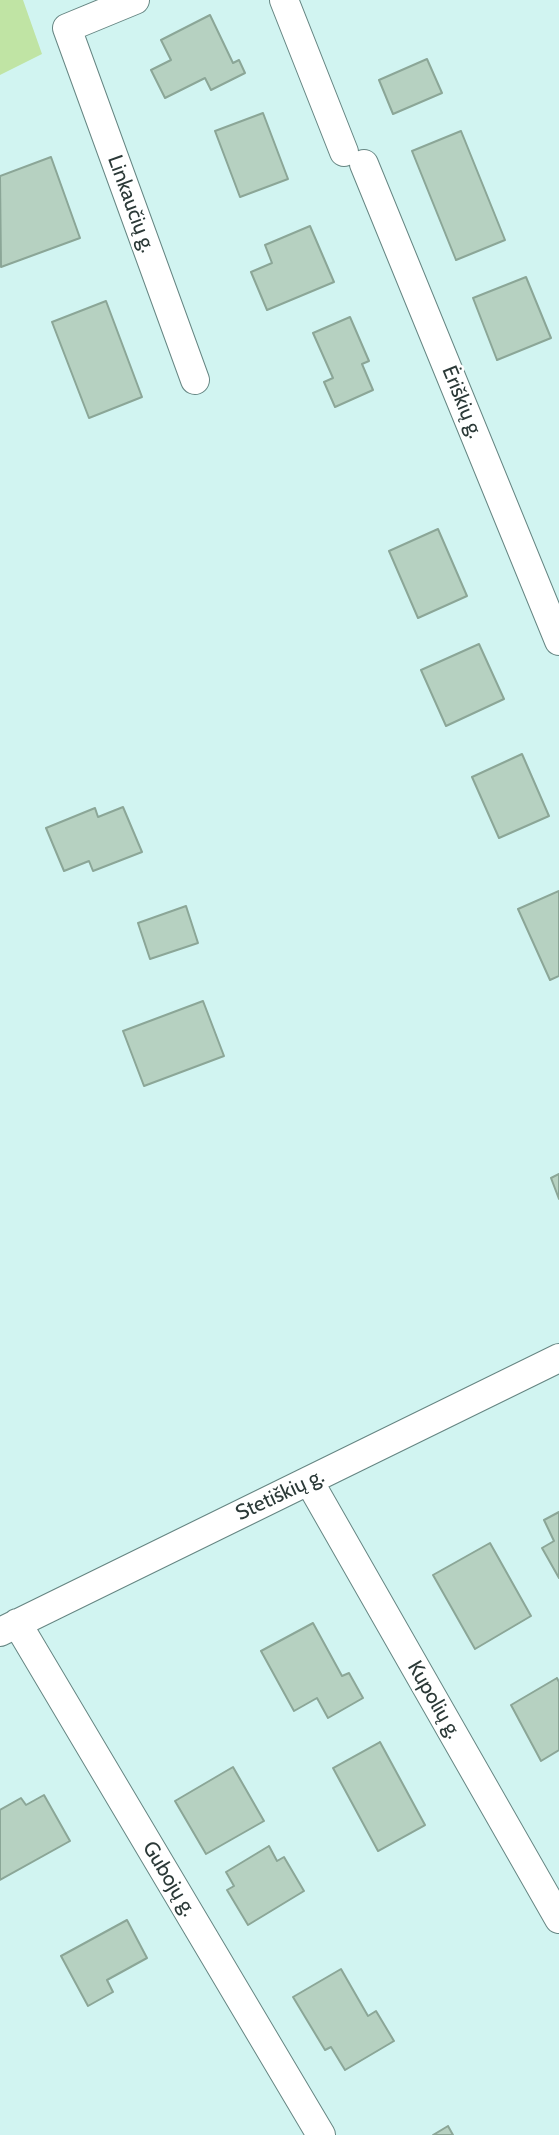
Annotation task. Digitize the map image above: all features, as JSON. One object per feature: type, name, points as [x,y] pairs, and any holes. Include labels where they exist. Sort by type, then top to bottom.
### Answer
[{"type":"street","name":"Linkaučių g.","points":[[135,0],[67,28],[195,380]]},
{"type":"street","name":"Ėriškių g.","points":[[284,0],[559,641]]},
{"type":"street","name":"Stetiškių g.","points":[[9,1627],[559,1358]]},
{"type":"street","name":"Kupolių g.","points":[[309,1481],[559,1919]]},
{"type":"street","name":"Gubojų g.","points":[[9,1627],[321,2135]]},
{"type":"green space","points":[[0,0],[23,0],[42,54],[0,75]]},
{"type":"building","points":[[210,15],[233,63],[239,60],[245,73],[211,90],[205,78],[165,98],[151,70],[171,60],[161,40]]},
{"type":"building","points":[[427,59],[442,93],[393,114],[379,80]]},
{"type":"building","points":[[263,113],[288,179],[240,197],[215,131]]},
{"type":"building","points":[[461,131],[505,240],[456,260],[412,151]]},
{"type":"building","points":[[51,157],[80,238],[1,267],[0,176]]},
{"type":"building","points":[[310,226],[334,282],[267,310],[251,272],[272,263],[265,245]]},
{"type":"building","points":[[526,277],[551,338],[497,360],[473,298]]},
{"type":"building","points":[[106,301],[142,397],[89,418],[52,322]]},
{"type":"building","points":[[350,317],[369,361],[362,364],[373,390],[335,407],[324,382],[333,378],[313,333]]},
{"type":"building","points":[[438,529],[467,596],[418,618],[389,551]]},
{"type":"building","points":[[479,644],[504,699],[446,726],[421,670]]},
{"type":"building","points":[[522,754],[549,816],[499,838],[472,777]]},
{"type":"building","points":[[123,807],[142,852],[93,871],[89,861],[64,871],[46,828],[95,808],[98,817]]},
{"type":"building","points":[[559,891],[559,976],[550,980],[518,909]]},
{"type":"building","points":[[186,906],[198,943],[150,959],[138,923]]},
{"type":"building","points":[[203,1001],[224,1056],[144,1086],[123,1031]]},
{"type":"building","points":[[559,1174],[559,1199],[551,1178]]},
{"type":"building","points":[[559,1512],[559,1578],[542,1548],[554,1541],[544,1520]]},
{"type":"building","points":[[490,1543],[531,1616],[475,1649],[433,1575]]},
{"type":"building","points":[[313,1623],[342,1676],[349,1673],[363,1698],[328,1718],[317,1698],[294,1711],[261,1651]]},
{"type":"building","points":[[557,1678],[559,1750],[541,1761],[511,1705]]},
{"type":"building","points":[[380,1742],[425,1825],[378,1851],[333,1768]]},
{"type":"building","points":[[233,1767],[264,1821],[206,1854],[175,1801]]},
{"type":"building","points":[[44,1795],[70,1841],[0,1880],[0,1810],[21,1798],[26,1805]]},
{"type":"building","points":[[269,1846],[277,1861],[284,1857],[304,1891],[248,1925],[227,1890],[234,1886],[226,1872]]},
{"type":"building","points":[[127,1920],[147,1958],[107,1980],[113,1992],[88,2006],[61,1956]]},
{"type":"building","points":[[341,1969],[368,2016],[376,2011],[394,2041],[345,2070],[331,2047],[325,2050],[293,1997]]},
{"type":"building","points":[[448,2126],[453,2135],[433,2135]]}]
